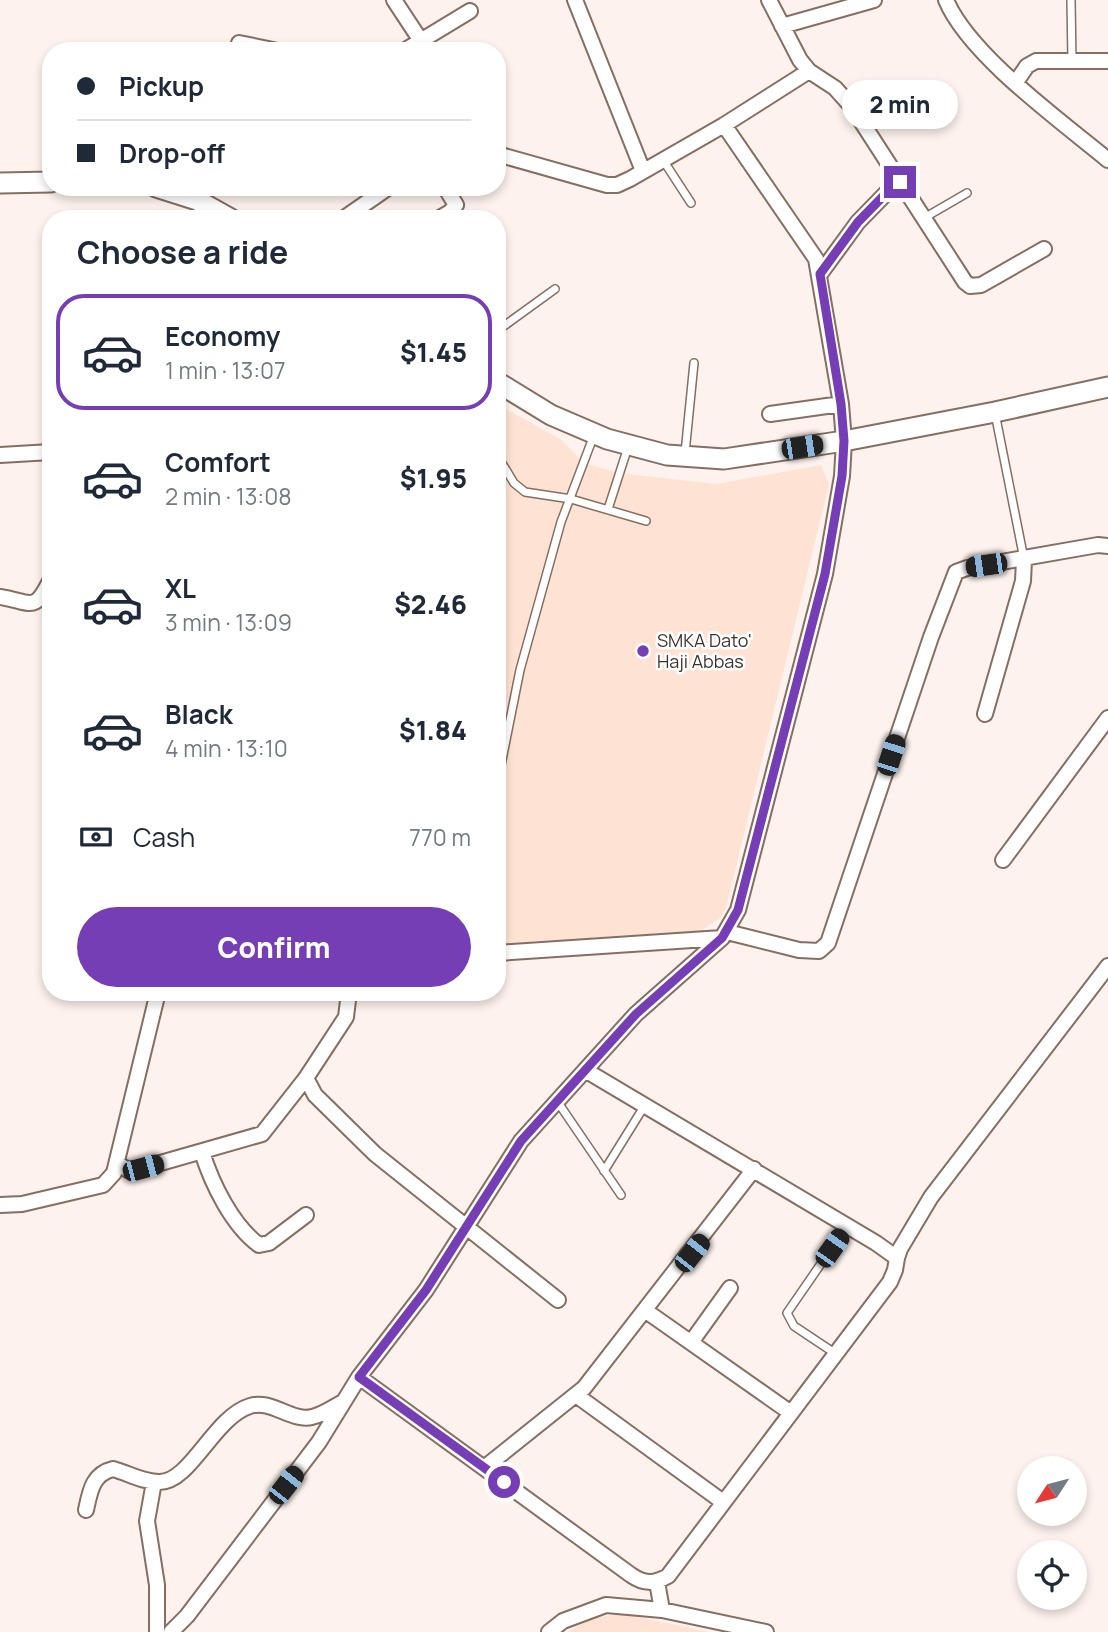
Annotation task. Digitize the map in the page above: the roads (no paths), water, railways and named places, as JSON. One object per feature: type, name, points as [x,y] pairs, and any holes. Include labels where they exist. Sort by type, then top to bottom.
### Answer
[{"type":"street","points":[[394,0],[421,41],[470,11]]},
{"type":"street","points":[[575,0],[643,171]]},
{"type":"street","points":[[769,0],[800,60],[809,71],[835,88],[852,107],[950,261],[970,286],[981,285],[1044,249]]},
{"type":"street","points":[[782,26],[874,0]]},
{"type":"street","points":[[946,0],[950,11],[976,46],[1108,160]]},
{"type":"street","points":[[1016,82],[1031,63],[1108,61]]},
{"type":"street","points":[[506,157],[607,185],[623,183],[724,125],[809,71]]},
{"type":"street","points":[[171,1632],[187,1616],[319,1442],[359,1377],[426,1290],[513,1152],[636,1014],[725,935],[738,910],[825,574],[842,476],[844,441],[841,404],[820,274],[810,247],[724,125]]},
{"type":"street","points":[[820,274],[858,222],[899,180]]},
{"type":"street","points":[[0,183],[42,182]]},
{"type":"street","points":[[184,196],[215,210]]},
{"type":"street","points":[[356,210],[376,196]]},
{"type":"street","points":[[506,388],[551,415],[628,446],[685,457],[724,459],[844,441],[1108,387]]},
{"type":"street","points":[[770,414],[841,404]]},
{"type":"street","points":[[0,455],[42,453]]},
{"type":"street","points":[[506,952],[725,935],[814,952],[824,948],[956,572],[1098,545],[1108,546]]},
{"type":"street","points":[[985,714],[1023,581],[1024,560]]},
{"type":"street","points":[[0,597],[35,603],[42,595]]},
{"type":"street","points":[[1003,860],[1108,718]]},
{"type":"street","points":[[359,1377],[639,1580],[657,1582],[668,1576],[890,1282],[900,1249],[931,1197],[1108,966]]},
{"type":"street","points":[[0,1205],[22,1204],[103,1185],[114,1174],[156,1001]]},
{"type":"street","points":[[118,1164],[132,1170],[262,1133],[306,1078],[346,1017],[349,1001]]},
{"type":"street","points":[[585,1070],[754,1169],[897,1258]]},
{"type":"street","points":[[306,1078],[315,1094],[374,1154],[558,1300]]},
{"type":"street","points":[[202,1152],[219,1195],[245,1232],[259,1245],[269,1243],[306,1215]]},
{"type":"street","points":[[484,1468],[591,1380],[754,1169]]},
{"type":"street","points":[[692,1341],[730,1289]]},
{"type":"street","points":[[646,1311],[791,1413]]},
{"type":"street","points":[[576,1395],[723,1502]]},
{"type":"street","points":[[86,1510],[94,1479],[106,1471],[113,1469],[154,1482],[168,1482],[179,1476],[222,1426],[242,1409],[262,1404],[304,1417],[313,1417],[343,1403]]},
{"type":"street","points":[[154,1482],[148,1521],[157,1585],[157,1632]]},
{"type":"street","points":[[657,1582],[662,1610]]},
{"type":"street","points":[[550,1632],[563,1621],[606,1605],[662,1610],[766,1632]]},
{"type":"lane","points":[[1071,0],[1072,62]]},
{"type":"lane","points":[[663,160],[691,203]]},
{"type":"lane","points":[[923,218],[967,193]]},
{"type":"lane","points":[[506,324],[555,289]]},
{"type":"lane","points":[[685,457],[694,363]]},
{"type":"lane","points":[[995,412],[1017,513],[1024,560]]},
{"type":"lane","points":[[506,740],[520,670],[561,522],[594,434]]},
{"type":"lane","points":[[608,509],[628,446]]},
{"type":"lane","points":[[506,468],[525,492],[570,499],[646,521]]},
{"type":"lane","points":[[557,1100],[621,1195]]},
{"type":"lane","points":[[604,1171],[645,1105]]},
{"type":"lane","points":[[836,1354],[794,1326],[787,1313],[847,1226]]},
{"type":"place","name":"SMKA Dato' Haji Abbas","points":[[643,651]]}]
